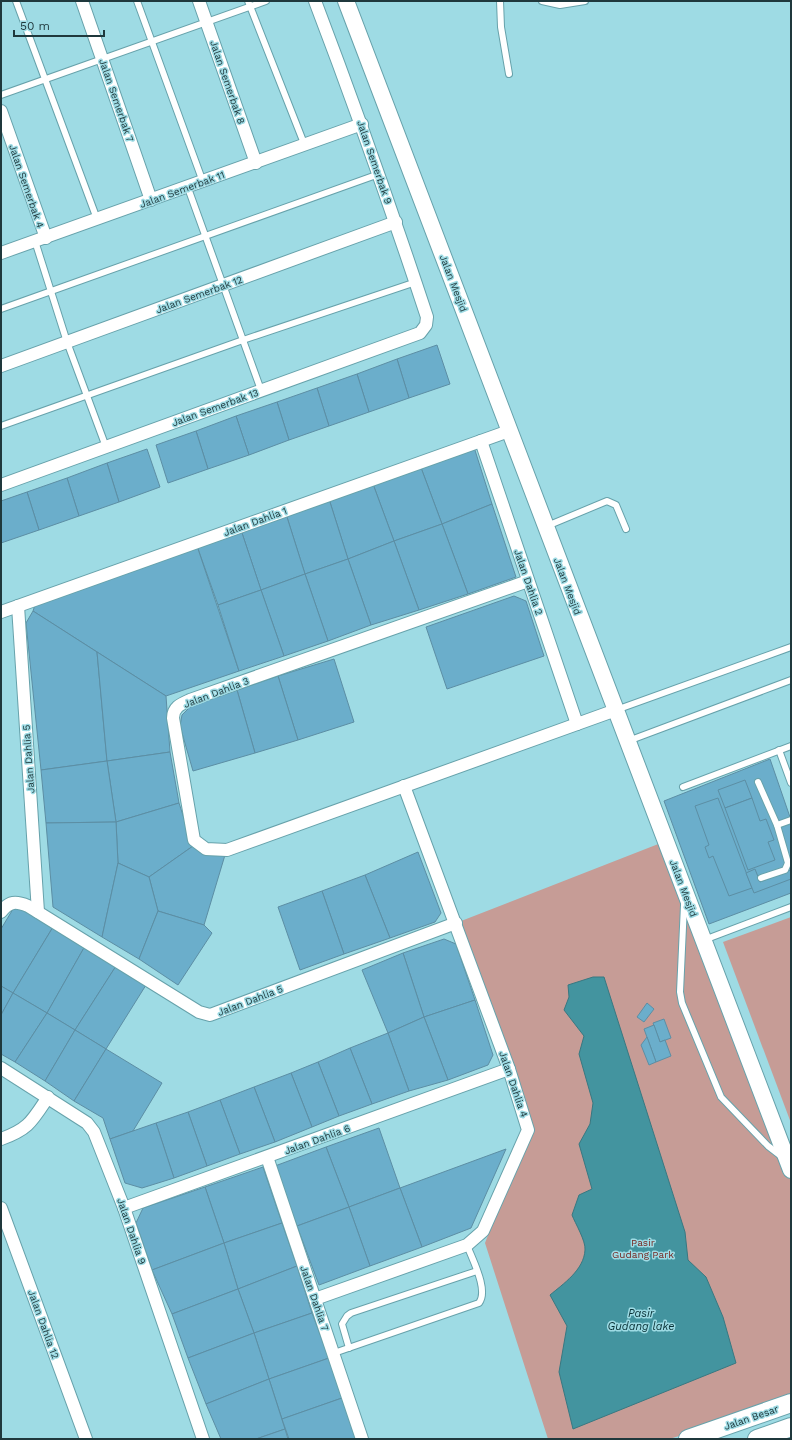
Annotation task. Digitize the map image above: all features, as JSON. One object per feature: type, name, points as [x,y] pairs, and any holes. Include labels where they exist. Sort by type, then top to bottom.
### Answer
[{"type":"main road","name":"Jalan Mesjid","points":[[346,1],[789,1165]]},
{"type":"main road","name":"Jalan Besar","points":[[688,1439],[789,1403]]},
{"type":"main road","points":[[757,1439],[791,1427]]},
{"type":"street","name":"Jalan Semerbak 7","points":[[82,1],[151,200]]},
{"type":"street","name":"Jalan Semerbak 8","points":[[199,1],[256,163]]},
{"type":"street","name":"Jalan Semerbak 9","points":[[315,1],[362,124],[396,222],[427,317],[426,325]]},
{"type":"street","name":"Jalan Semerbak 4","points":[[1,112],[40,240]]},
{"type":"street","name":"Jalan Semerbak 11","points":[[1,253],[188,188],[362,124]]},
{"type":"street","name":"Jalan Semerbak 12","points":[[1,366],[396,222]]},
{"type":"street","name":"Jalan Semerbak 13","points":[[1,485],[420,333],[426,325]]},
{"type":"street","name":"Jalan Dahlia 1","points":[[1,612],[509,431]]},
{"type":"street","name":"Jalan Dahlia 2","points":[[480,441],[577,724]]},
{"type":"street","name":"Jalan Dahlia 3","points":[[404,786],[227,850],[206,849],[196,842],[192,835],[173,714],[178,706],[190,700],[528,580]]},
{"type":"street","name":"Jalan Dahlia 5","points":[[18,606],[38,912]]},
{"type":"street","points":[[404,786],[616,710]]},
{"type":"street","name":"Jalan Dahlia 4","points":[[315,1299],[467,1245],[482,1232],[528,1130],[509,1069],[404,786]]},
{"type":"street","name":"Jalan Dahlia 5","points":[[1,912],[6,905],[16,902],[28,906],[199,1012],[210,1015],[456,923]]},
{"type":"street","name":"Jalan Dahlia 9","points":[[1,1068],[48,1096],[92,1128],[124,1208],[203,1439]]},
{"type":"street","name":"Jalan Dahlia 6","points":[[124,1208],[509,1069]]},
{"type":"street","points":[[1,1139],[20,1132],[27,1127],[48,1096]]},
{"type":"street","name":"Jalan Dahlia 7","points":[[267,1157],[362,1439]]},
{"type":"street","name":"Jalan Dahlia 12","points":[[1,1208],[86,1439]]},
{"type":"lane","points":[[16,1],[97,219]]},
{"type":"lane","points":[[137,1],[203,182]]},
{"type":"lane","points":[[1,95],[207,22],[249,4],[266,1]]},
{"type":"lane","points":[[500,1],[501,27],[509,74]]},
{"type":"lane","points":[[542,1],[560,5],[585,1]]},
{"type":"lane","points":[[249,4],[305,146]]},
{"type":"lane","points":[[1,309],[379,174]]},
{"type":"lane","points":[[188,188],[261,390]]},
{"type":"lane","points":[[40,240],[51,292],[67,342],[106,446]]},
{"type":"lane","points":[[1,426],[243,340],[416,282]]},
{"type":"lane","points":[[546,527],[607,501],[616,505],[626,529]]},
{"type":"lane","points":[[616,710],[791,647]]},
{"type":"lane","points":[[628,741],[791,680]]},
{"type":"lane","points":[[683,786],[791,746]]},
{"type":"lane","points":[[779,750],[791,783]]},
{"type":"lane","points":[[758,782],[777,825],[788,863],[788,867],[785,870],[761,878]]},
{"type":"lane","points":[[777,825],[791,820]]},
{"type":"lane","points":[[685,891],[680,992],[682,1003],[721,1097],[768,1146],[789,1165]]},
{"type":"lane","points":[[704,940],[791,907]]},
{"type":"lane","points":[[334,1353],[479,1303],[483,1294],[467,1245]]},
{"type":"lane","points":[[349,1348],[342,1324],[347,1316],[476,1271]]},
{"type":"green space","name":"Pasir Gudang Park","points":[[666,841],[791,1170],[791,1400],[784,1405],[669,1439],[548,1439],[485,1243],[527,1133],[456,923]]},
{"type":"green space","points":[[791,917],[791,1123],[723,942]]},
{"type":"water","name":"Pasir Gudang lake","points":[[593,977],[604,977],[685,1232],[688,1260],[706,1277],[723,1317],[736,1363],[573,1429],[559,1372],[567,1326],[550,1295],[567,1281],[577,1270],[584,1257],[585,1250],[582,1237],[572,1215],[579,1195],[592,1189],[579,1144],[590,1124],[593,1103],[579,1054],[584,1036],[564,1010],[569,997],[568,985]]},
{"type":"building","points":[[437,345],[450,384],[409,398],[397,359]]},
{"type":"building","points":[[397,359],[409,398],[369,412],[357,374]]},
{"type":"building","points":[[357,374],[369,412],[329,426],[317,388]]},
{"type":"building","points":[[317,388],[329,426],[289,440],[277,402]]},
{"type":"building","points":[[277,402],[289,440],[249,455],[236,416]]},
{"type":"building","points":[[236,416],[249,455],[208,469],[196,431]]},
{"type":"building","points":[[196,431],[208,469],[168,483],[156,445]]},
{"type":"building","points":[[473,444],[492,504],[442,524],[420,465]]},
{"type":"building","points":[[147,449],[160,487],[119,502],[107,463]]},
{"type":"building","points":[[107,463],[119,502],[79,516],[67,478]]},
{"type":"building","points":[[420,465],[442,524],[394,541],[373,484]]},
{"type":"building","points":[[67,478],[79,516],[39,530],[27,492]]},
{"type":"building","points":[[373,484],[394,541],[348,559],[329,499]]},
{"type":"building","points":[[27,492],[39,530],[1,543],[1,501]]},
{"type":"building","points":[[329,499],[348,559],[305,574],[286,514]]},
{"type":"building","points":[[492,504],[516,577],[468,594],[442,524]]},
{"type":"building","points":[[286,514],[305,574],[261,590],[241,530]]},
{"type":"building","points":[[442,524],[468,594],[419,610],[394,541]]},
{"type":"building","points":[[241,530],[261,590],[218,605],[197,546]]},
{"type":"building","points":[[394,541],[419,610],[371,625],[348,559]]},
{"type":"building","points":[[197,546],[239,671],[166,696],[33,611],[36,602]]},
{"type":"building","points":[[348,559],[371,625],[328,641],[305,574]]},
{"type":"building","points":[[305,574],[328,641],[284,656],[261,590]]},
{"type":"building","points":[[261,590],[284,656],[239,671],[218,605]]},
{"type":"building","points":[[514,596],[526,601],[544,656],[447,689],[426,627]]},
{"type":"building","points":[[33,611],[97,652],[107,761],[41,770],[26,623]]},
{"type":"building","points":[[97,652],[166,696],[170,752],[107,761]]},
{"type":"building","points":[[334,659],[354,722],[298,740],[278,676]]},
{"type":"building","points":[[278,676],[298,740],[255,753],[237,690]]},
{"type":"building","points":[[237,690],[255,753],[193,771],[180,726],[182,715],[195,702]]},
{"type":"building","points":[[170,752],[179,803],[116,822],[107,761]]},
{"type":"building","points":[[770,759],[791,820],[791,893],[709,924],[664,801]]},
{"type":"building","points":[[107,761],[116,822],[46,823],[41,770]]},
{"type":"building","points":[[745,780],[752,798],[725,808],[718,790]]},
{"type":"building","points":[[718,798],[752,888],[729,896],[713,856],[709,858],[705,847],[709,845],[695,806]]},
{"type":"building","points":[[752,798],[760,821],[766,819],[774,840],[768,842],[775,860],[748,870],[725,808]]},
{"type":"building","points":[[179,803],[193,846],[149,877],[118,863],[116,822]]},
{"type":"building","points":[[116,822],[118,863],[102,937],[53,907],[46,823]]},
{"type":"building","points":[[193,846],[225,855],[204,925],[158,911],[149,877]]},
{"type":"building","points":[[418,852],[441,913],[435,922],[390,938],[365,875]]},
{"type":"building","points":[[118,863],[149,877],[158,911],[139,959],[102,937]]},
{"type":"building","points":[[755,869],[760,882],[791,870],[791,879],[754,893],[746,873]]},
{"type":"building","points":[[365,875],[390,938],[344,954],[322,891]]},
{"type":"building","points":[[322,891],[344,954],[300,970],[278,907]]},
{"type":"building","points":[[16,904],[53,927],[13,993],[1,986],[1,929]]},
{"type":"building","points":[[158,911],[204,925],[212,933],[178,985],[139,959]]},
{"type":"building","points":[[53,927],[85,946],[47,1013],[13,993]]},
{"type":"building","points":[[444,939],[456,944],[475,1000],[424,1017],[403,953]]},
{"type":"building","points":[[85,946],[116,966],[75,1030],[47,1013]]},
{"type":"building","points":[[403,953],[424,1017],[388,1033],[362,970]]},
{"type":"building","points":[[116,966],[146,985],[106,1049],[75,1030]]},
{"type":"building","points":[[1,986],[13,993],[1,1015]]},
{"type":"building","points":[[13,993],[47,1013],[15,1062],[1,1054],[1,1015]]},
{"type":"building","points":[[475,1000],[493,1055],[488,1065],[448,1080],[424,1017]]},
{"type":"building","points":[[647,1003],[654,1009],[644,1022],[637,1017]]},
{"type":"building","points":[[47,1013],[75,1030],[45,1081],[15,1062]]},
{"type":"building","points":[[424,1017],[448,1080],[409,1091],[388,1033]]},
{"type":"building","points":[[664,1019],[671,1038],[660,1042],[653,1023]]},
{"type":"building","points":[[654,1025],[660,1042],[665,1040],[671,1056],[656,1062],[644,1029]]},
{"type":"building","points":[[75,1030],[106,1049],[74,1101],[45,1081]]},
{"type":"building","points":[[388,1033],[409,1091],[372,1104],[350,1048]]},
{"type":"building","points":[[647,1037],[656,1062],[649,1065],[641,1045]]},
{"type":"building","points":[[350,1048],[372,1104],[339,1116],[318,1062]]},
{"type":"building","points":[[106,1049],[162,1083],[133,1131],[110,1139],[103,1118],[74,1101]]},
{"type":"building","points":[[318,1062],[339,1116],[312,1127],[291,1073]]},
{"type":"building","points":[[291,1073],[312,1127],[275,1142],[254,1087]]},
{"type":"building","points":[[254,1087],[275,1142],[240,1154],[220,1100]]},
{"type":"building","points":[[220,1100],[240,1154],[207,1166],[188,1112]]},
{"type":"building","points":[[188,1112],[207,1166],[174,1178],[156,1123]]},
{"type":"building","points":[[156,1123],[174,1178],[142,1188],[125,1183],[110,1139]]},
{"type":"building","points":[[379,1128],[400,1188],[349,1207],[326,1147]]},
{"type":"building","points":[[326,1147],[349,1207],[297,1226],[275,1166]]},
{"type":"building","points":[[506,1149],[471,1228],[422,1247],[400,1188]]},
{"type":"building","points":[[263,1167],[282,1223],[224,1243],[205,1187]]},
{"type":"building","points":[[205,1187],[224,1243],[152,1270],[136,1223],[143,1208]]},
{"type":"building","points":[[400,1188],[422,1247],[370,1266],[349,1207]]},
{"type":"building","points":[[349,1207],[370,1266],[319,1285],[297,1226]]},
{"type":"building","points":[[282,1223],[297,1266],[238,1289],[224,1243]]},
{"type":"building","points":[[224,1243],[238,1289],[172,1314],[152,1270]]},
{"type":"building","points":[[297,1266],[312,1313],[254,1333],[238,1289]]},
{"type":"building","points":[[238,1289],[254,1333],[188,1358],[172,1314]]},
{"type":"building","points":[[312,1313],[329,1358],[269,1379],[254,1333]]},
{"type":"building","points":[[254,1333],[269,1379],[206,1404],[188,1358]]},
{"type":"building","points":[[329,1358],[342,1398],[282,1419],[269,1379]]},
{"type":"building","points":[[269,1379],[285,1429],[256,1439],[221,1439],[206,1404]]},
{"type":"building","points":[[342,1398],[358,1439],[289,1439],[282,1419]]},
{"type":"building","points":[[285,1429],[288,1439],[256,1439]]}]
